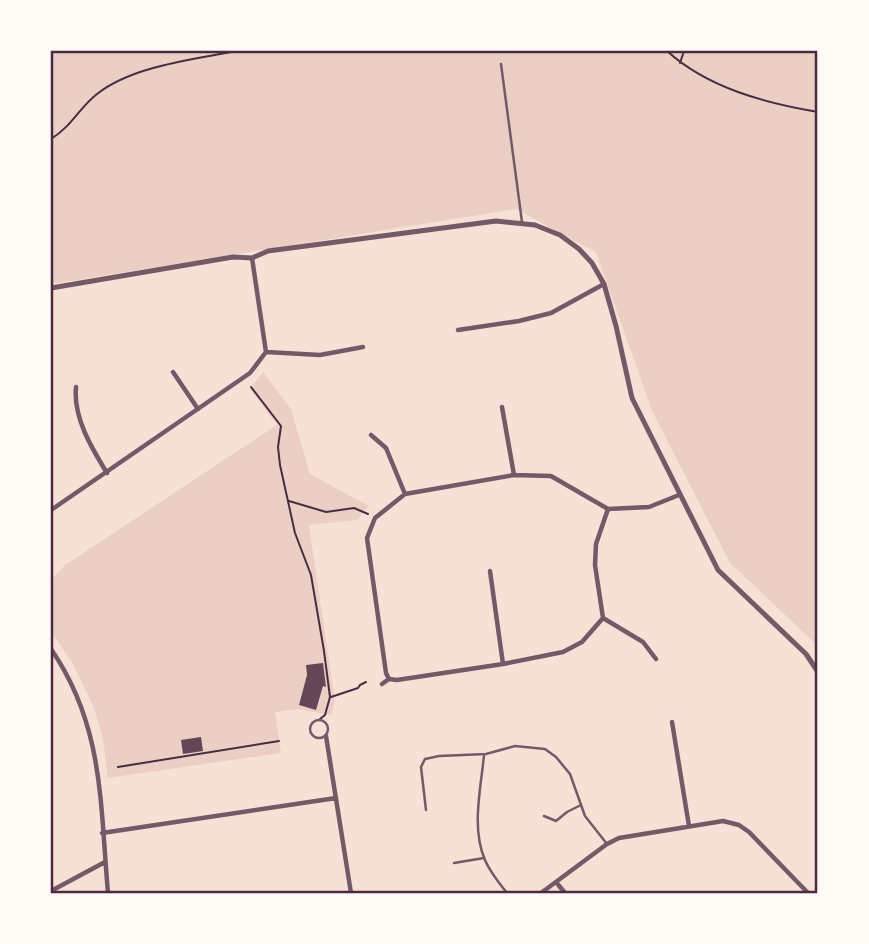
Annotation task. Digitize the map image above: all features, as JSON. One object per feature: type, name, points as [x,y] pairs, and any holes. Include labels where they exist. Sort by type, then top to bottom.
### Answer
[{"type":"street","points":[[51,288],[233,257],[252,258],[268,251],[496,221],[522,222],[560,235],[593,263],[604,284],[632,398],[718,570],[806,654],[818,672]]},
{"type":"street","points":[[51,510],[250,373],[267,352],[252,258]]},
{"type":"street","points":[[458,330],[519,321],[551,313],[604,284]]},
{"type":"street","points":[[267,352],[320,355],[363,347]]},
{"type":"street","points":[[173,372],[198,410]]},
{"type":"street","points":[[76,387],[74,404],[92,449],[107,472]]},
{"type":"street","points":[[502,407],[514,475]]},
{"type":"street","points":[[371,435],[386,448],[405,494]]},
{"type":"street","points":[[389,679],[367,538],[375,518],[405,494],[514,475],[551,476],[608,509],[649,508],[679,495]]},
{"type":"street","points":[[382,684],[389,679],[503,664],[563,652],[582,642],[603,618],[596,544],[608,509]]},
{"type":"street","points":[[490,571],[503,664]]},
{"type":"street","points":[[603,618],[643,642],[656,659]]},
{"type":"street","points":[[51,649],[76,691],[90,728],[97,768],[108,893]]},
{"type":"street","points":[[51,663],[58,659]]},
{"type":"street","points":[[671,722],[689,826]]},
{"type":"street","points":[[326,736],[351,893]]},
{"type":"street","points":[[102,833],[336,798]]},
{"type":"street","points":[[541,893],[607,844],[626,836],[723,821],[739,825],[808,893]]},
{"type":"street","points":[[51,891],[105,862]]},
{"type":"street","points":[[556,882],[565,893]]},
{"type":"lane","points":[[501,64],[522,222]]},
{"type":"lane","points":[[320,719],[328,726],[326,736],[319,738],[311,733],[311,724],[320,719]]},
{"type":"lane","points":[[426,810],[421,767],[423,761],[439,756],[484,755],[515,746],[545,749],[556,757],[573,778],[585,816],[607,844]]},
{"type":"lane","points":[[484,755],[478,817],[480,842],[484,858],[507,893]]},
{"type":"lane","points":[[544,816],[556,821],[567,811],[581,805]]},
{"type":"lane","points":[[454,863],[484,858]]},
{"type":"path","points":[[51,139],[66,129],[95,95],[124,76],[236,51]]},
{"type":"path","points":[[667,51],[680,63],[741,95],[818,112]]},
{"type":"path","points":[[680,63],[684,51]]},
{"type":"path","points":[[251,387],[281,426],[278,456],[295,533],[311,575],[330,697],[325,715],[320,719]]},
{"type":"path","points":[[288,501],[329,513],[356,509],[375,518]]},
{"type":"path","points":[[330,697],[358,688],[366,682]]},
{"type":"path","points":[[118,767],[279,741]]},
{"type":"shaded area","points":[[51,51],[818,51],[818,646],[730,563],[652,411],[596,252],[516,209],[51,284]]},
{"type":"shaded area","points":[[263,372],[291,409],[310,474],[369,506],[357,520],[309,525],[335,701],[331,715],[297,709],[275,712],[281,753],[108,778],[103,739],[94,708],[72,662],[51,632],[51,580],[65,565],[277,425],[250,389]]},
{"type":"building","points":[[323,663],[326,687],[323,686],[316,710],[299,705],[307,675],[306,665]]},
{"type":"building","points":[[201,737],[203,751],[183,754],[181,740]]}]
